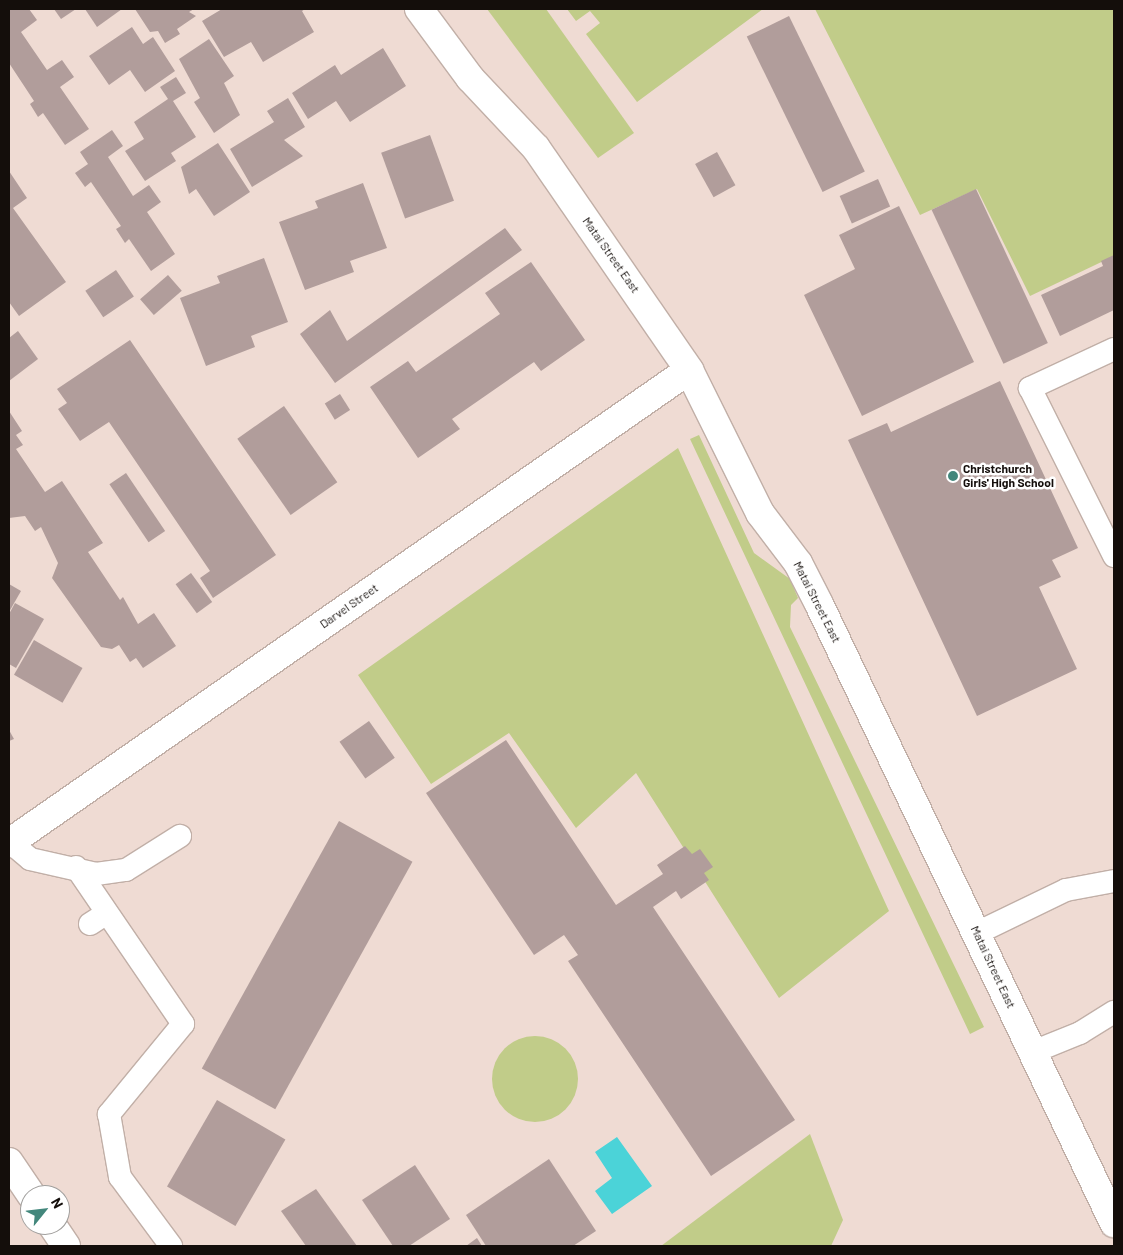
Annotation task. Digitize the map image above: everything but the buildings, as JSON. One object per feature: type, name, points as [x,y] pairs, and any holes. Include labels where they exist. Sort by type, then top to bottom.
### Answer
[{"type":"street","name":"Matai Street East","points":[[419,9],[470,78],[536,148],[689,370],[760,513],[798,563],[819,604],[1114,1223]]},
{"type":"street","name":"Darvel Street","points":[[10,843],[689,370]]},
{"type":"street","points":[[9,1162],[24,1185]]},
{"type":"street","points":[[59,1235],[66,1246]]},
{"type":"lane","points":[[1114,348],[1030,388],[1114,556]]},
{"type":"lane","points":[[10,843],[30,858],[76,867],[96,874],[126,870],[180,836]]},
{"type":"lane","points":[[76,867],[99,918],[183,1024],[110,1114],[120,1177],[171,1246]]},
{"type":"lane","points":[[977,933],[1066,890],[1114,880]]},
{"type":"lane","points":[[1033,1052],[1080,1033],[1114,1012]]},
{"type":"green space","points":[[487,9],[546,9],[634,133],[598,158]]},
{"type":"green space","points":[[567,9],[763,9],[637,102],[586,34],[600,23],[590,11],[576,21]]},
{"type":"green space","points":[[815,9],[1114,9],[1114,256],[1030,296],[977,189],[920,215]]},
{"type":"green space","points":[[699,435],[754,553],[790,579],[798,598],[791,605],[790,627],[984,1027],[970,1034],[690,439]]},
{"type":"green space","points":[[678,448],[889,911],[779,998],[636,773],[576,828],[509,733],[431,784],[358,675]]},
{"type":"green space","points":[[527,1036],[543,1036],[552,1039],[566,1048],[575,1062],[578,1079],[575,1096],[566,1110],[552,1119],[543,1122],[527,1122],[511,1115],[499,1103],[492,1087],[492,1071],[499,1055],[511,1043]]},
{"type":"green space","points":[[810,1134],[843,1220],[831,1246],[661,1246]]},
{"type":"water","points":[[617,1137],[652,1186],[612,1214],[595,1191],[612,1178],[595,1152]]},
{"type":"place","name":"Christchurch Girls' High School","points":[[953,476]]}]
